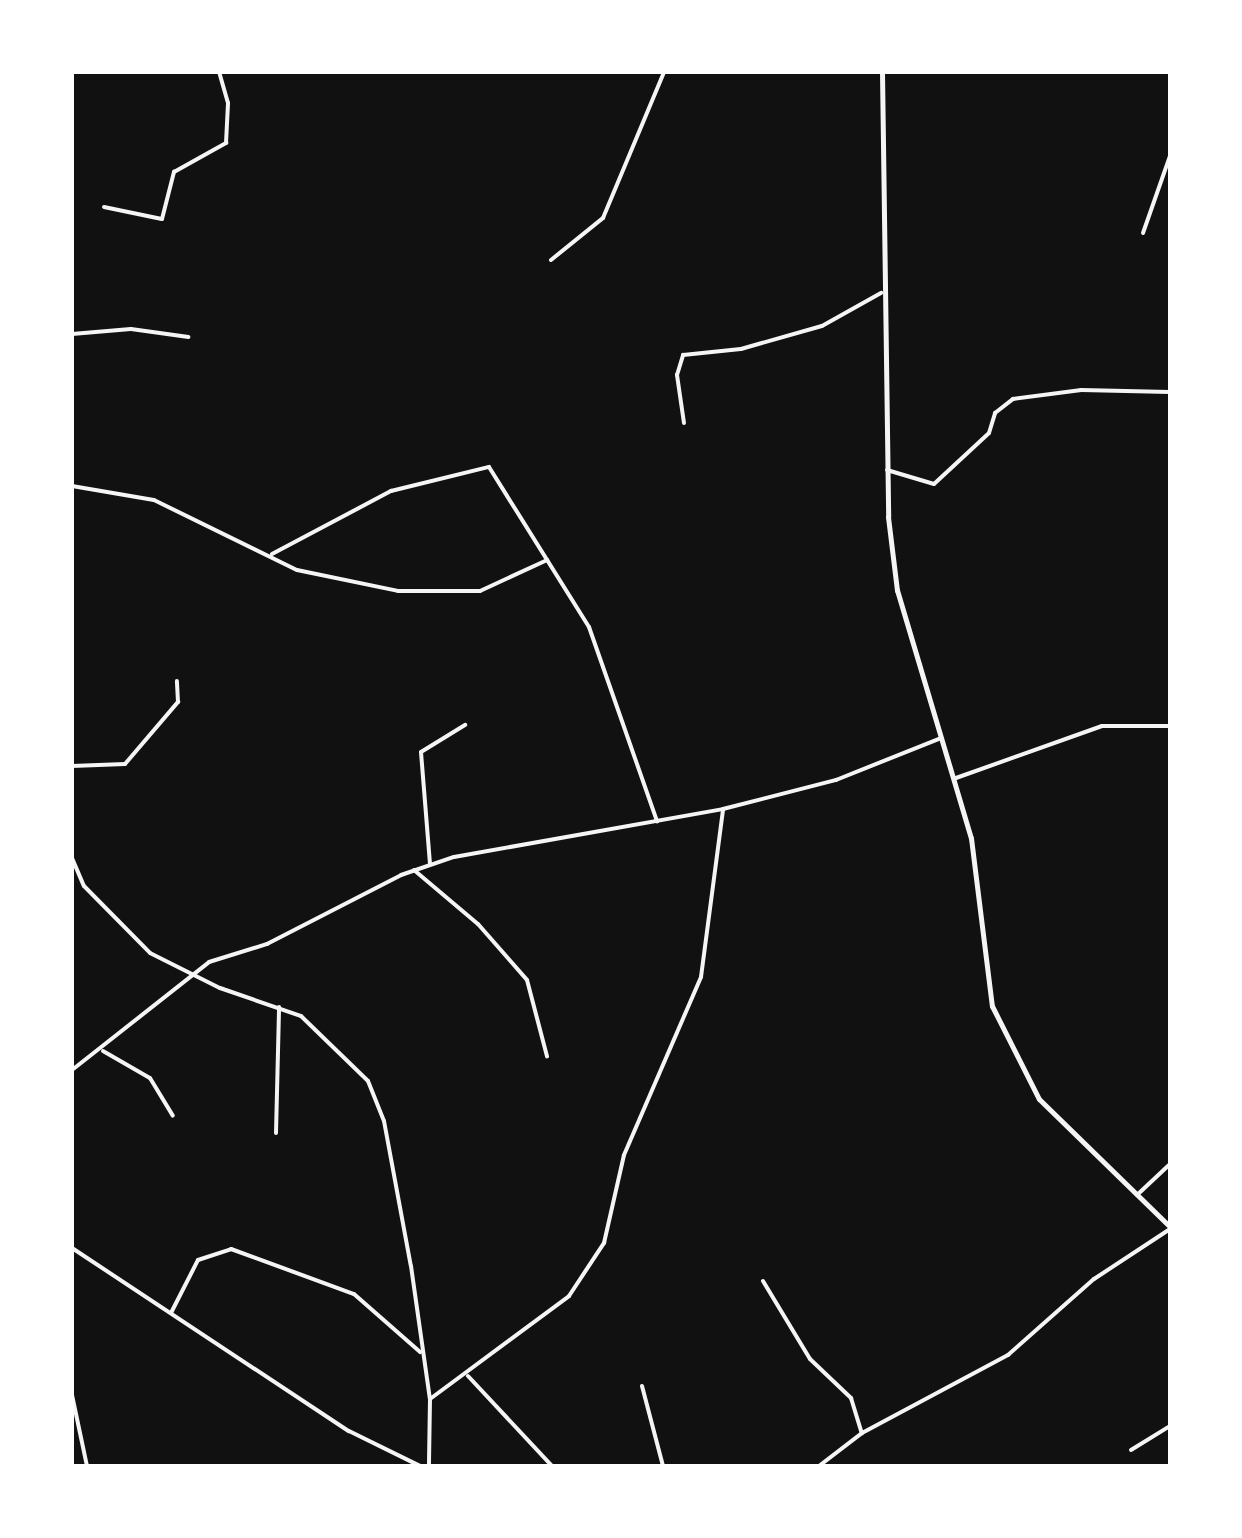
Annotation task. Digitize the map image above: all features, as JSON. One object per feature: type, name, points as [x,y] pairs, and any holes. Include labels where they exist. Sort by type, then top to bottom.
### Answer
[{"type":"street","points":[[104,207],[162,219],[174,172],[226,143],[228,103],[219,72]]},
{"type":"street","points":[[551,260],[593,234],[603,218],[664,72]]},
{"type":"street","points":[[819,1466],[862,1433],[1008,1355],[1094,1279],[1170,1228],[1066,1132],[1008,1049],[992,1006],[956,778],[897,590],[887,470],[881,293],[882,72]]},
{"type":"street","points":[[1143,233],[1170,156]]},
{"type":"street","points":[[684,423],[677,375],[683,355],[741,349],[822,326],[881,293]]},
{"type":"street","points":[[72,334],[131,329],[188,337]]},
{"type":"street","points":[[887,470],[934,484],[989,433],[1000,406],[1013,399],[1081,390],[1170,392]]},
{"type":"street","points":[[272,554],[391,491],[482,465],[574,596],[604,662],[657,821]]},
{"type":"street","points":[[72,486],[174,507],[217,536],[272,554],[311,575],[414,592],[480,591],[547,560]]},
{"type":"street","points":[[72,766],[125,764],[178,702],[177,681]]},
{"type":"street","points":[[430,864],[421,752],[465,725]]},
{"type":"street","points":[[956,778],[1102,726],[1170,726]]},
{"type":"street","points":[[72,1070],[103,1051],[190,975],[414,870],[430,864],[723,809],[836,780],[943,737]]},
{"type":"street","points":[[430,1399],[468,1376],[569,1296],[604,1243],[624,1155],[701,977],[723,809]]},
{"type":"street","points":[[72,858],[84,886],[136,941],[190,975],[279,1007],[338,1044],[378,1099],[430,1399],[429,1466]]},
{"type":"street","points":[[414,870],[478,924],[527,980],[547,1056]]},
{"type":"street","points":[[276,1133],[279,1007]]},
{"type":"street","points":[[103,1051],[150,1078],[173,1116]]},
{"type":"street","points":[[1136,1195],[1170,1164]]},
{"type":"street","points":[[72,1248],[172,1311],[349,1431],[420,1466]]},
{"type":"street","points":[[172,1311],[198,1260],[231,1249],[354,1294],[421,1353]]},
{"type":"street","points":[[763,1281],[804,1350],[851,1398],[862,1433]]},
{"type":"street","points":[[468,1376],[552,1466]]},
{"type":"street","points":[[642,1386],[663,1466]]},
{"type":"street","points":[[72,1395],[87,1466]]},
{"type":"street","points":[[1131,1450],[1170,1426]]}]
